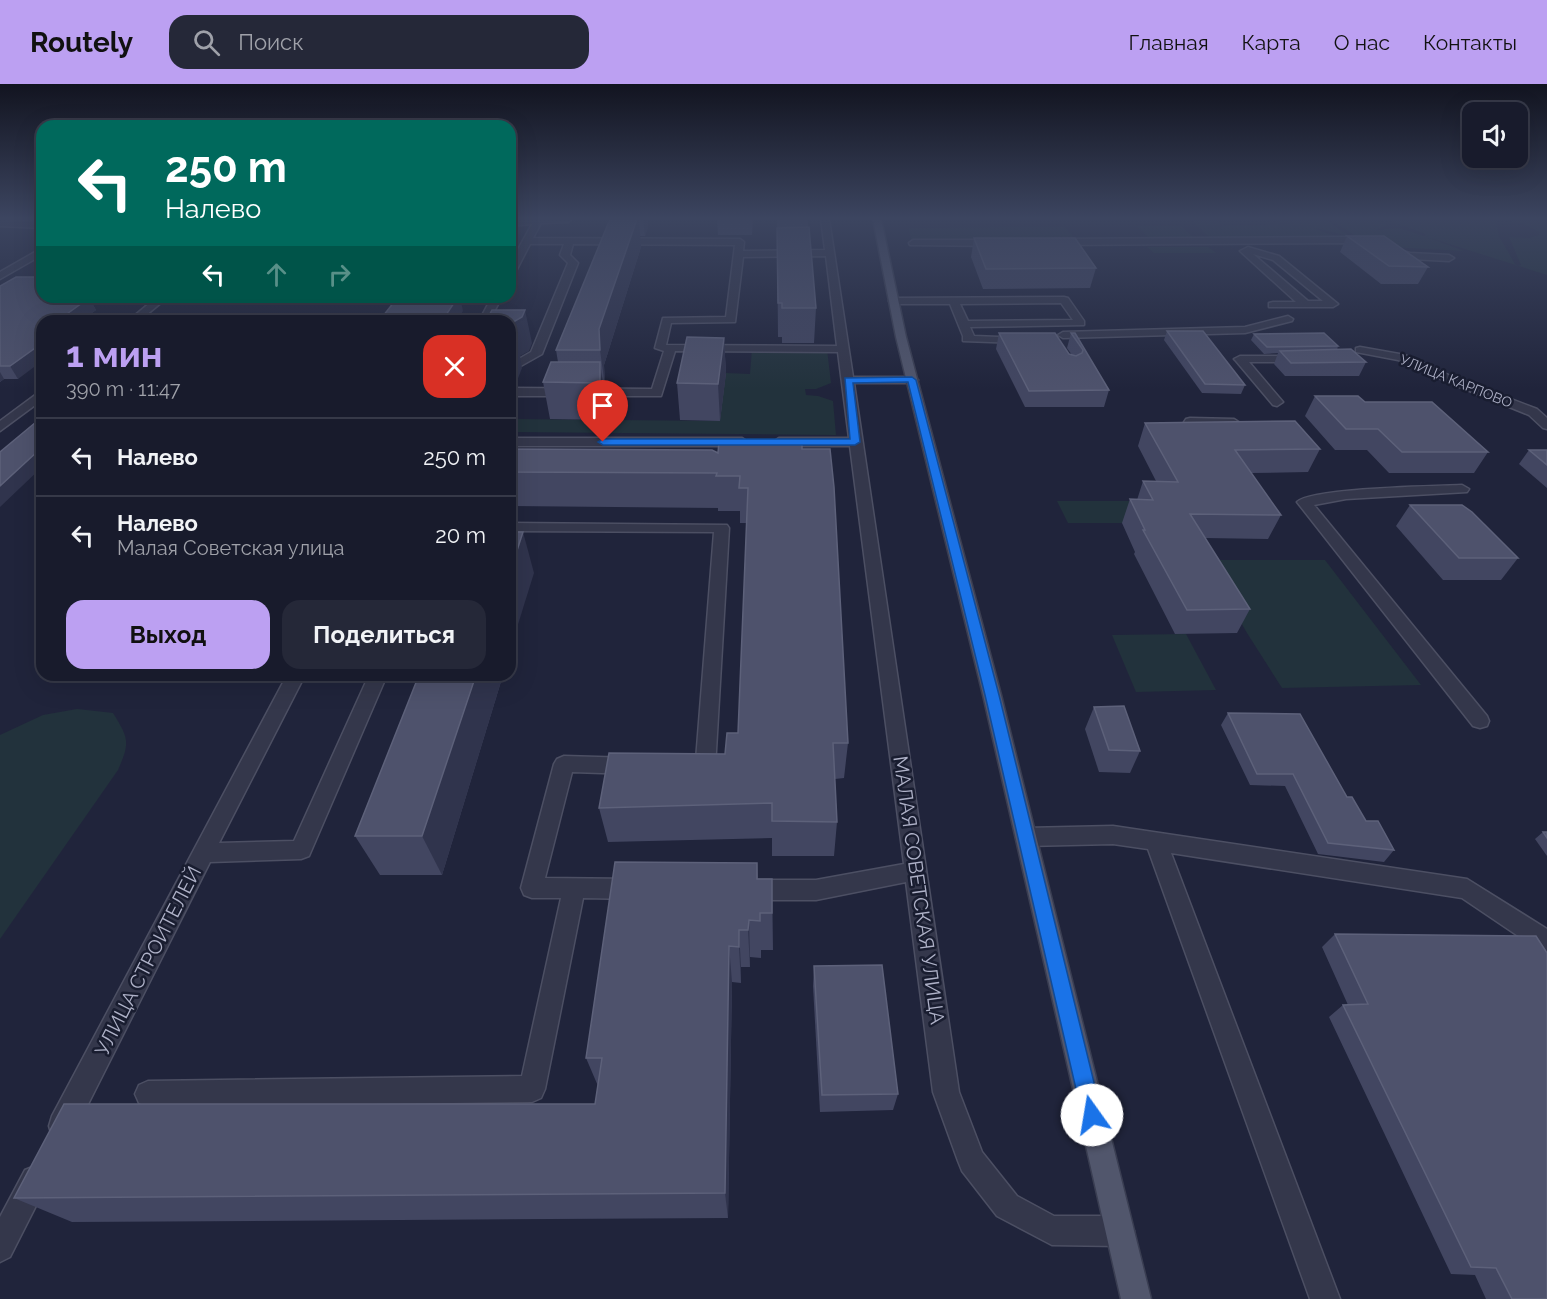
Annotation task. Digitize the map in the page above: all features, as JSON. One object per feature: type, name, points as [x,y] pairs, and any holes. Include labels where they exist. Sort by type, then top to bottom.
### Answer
[{"type":"main road","points":[[889,276],[912,380],[1026,837],[1136,1299]]},
{"type":"street","points":[[516,366],[536,354],[568,276]]},
{"type":"street","points":[[736,276],[731,320],[667,320],[660,348],[843,349]]},
{"type":"street","name":"МАЛАЯ СОВЕТСКАЯ УЛИЦА","points":[[833,276],[946,1092],[972,1161],[1007,1206],[1052,1230],[1119,1231]]},
{"type":"street","points":[[1273,276],[1306,304]]},
{"type":"street","points":[[1273,305],[1333,304],[1298,276]]},
{"type":"street","points":[[894,301],[1064,300],[1080,323],[964,324]]},
{"type":"street","points":[[954,301],[969,337],[967,339],[1032,340]]},
{"type":"street","points":[[140,315],[156,303]]},
{"type":"street","points":[[969,337],[1245,330],[1288,319]]},
{"type":"street","points":[[516,392],[657,393],[671,348]]},
{"type":"street","name":"УЛИЦА КАРПОВО","points":[[1360,350],[1401,357],[1449,379],[1533,412],[1547,425]]},
{"type":"street","points":[[1277,402],[1240,359],[1318,358]]},
{"type":"street","points":[[848,380],[912,380]]},
{"type":"street","points":[[0,428],[36,399]]},
{"type":"street","points":[[1190,422],[1244,423]]},
{"type":"street","points":[[516,442],[855,442]]},
{"type":"street","points":[[1462,489],[1347,495],[1304,502],[1480,721]]},
{"type":"street","points":[[516,527],[722,528],[705,768],[682,767]]},
{"type":"street","name":"УЛИЦА СТРОИТЕЛЕЙ","points":[[0,1247],[293,681]]},
{"type":"street","points":[[204,853],[301,850],[375,681]]},
{"type":"street","points":[[646,766],[564,764],[531,888],[655,889]]},
{"type":"street","points":[[1026,837],[1113,835],[1467,889],[1547,942]]},
{"type":"street","points":[[1156,841],[1325,1299]]},
{"type":"street","points":[[735,890],[816,890],[916,871]]},
{"type":"street","points":[[148,1094],[532,1089],[574,889]]},
{"type":"shaded area","points":[[752,349],[827,349],[831,383],[816,389],[805,389],[806,395],[833,401],[836,435],[516,432],[516,419],[719,421],[726,373],[750,374]]},
{"type":"shaded area","points":[[1057,501],[1134,501],[1144,523],[1068,523]]},
{"type":"shaded area","points":[[1205,560],[1325,560],[1421,685],[1282,688]]},
{"type":"shaded area","points":[[1186,634],[1216,690],[1136,692],[1112,635]]},
{"type":"shaded area","points":[[77,709],[113,713],[125,735],[125,753],[118,770],[0,939],[0,735],[43,715]]},
{"type":"building","points":[[587,276],[617,276],[599,329],[600,350],[556,350]]},
{"type":"building","points":[[778,276],[813,276],[816,308],[782,308],[782,303],[778,303]]},
{"type":"building","points":[[16,277],[36,277],[36,303],[82,303],[65,315],[36,315],[36,347],[10,366],[0,366],[0,286]]},
{"type":"building","points":[[393,303],[454,303],[446,315],[384,315]]},
{"type":"building","points":[[492,310],[525,310],[522,317],[516,320],[516,315],[489,315]]},
{"type":"building","points":[[1167,331],[1203,331],[1245,385],[1205,384]]},
{"type":"building","points":[[999,333],[1055,333],[1069,354],[1076,356],[1083,350],[1071,333],[1075,333],[1109,390],[1029,391]]},
{"type":"building","points":[[1324,333],[1338,346],[1267,347],[1254,334]]},
{"type":"building","points":[[687,337],[724,338],[718,384],[677,383]]},
{"type":"building","points":[[1351,349],[1366,362],[1291,363],[1280,351]]},
{"type":"building","points":[[551,362],[600,362],[600,383],[543,382]]},
{"type":"building","points":[[1315,396],[1358,396],[1365,402],[1432,402],[1488,452],[1402,452],[1378,429],[1346,429]]},
{"type":"building","points":[[1295,421],[1320,449],[1235,450],[1281,515],[1190,514],[1250,609],[1187,610],[1143,530],[1145,530],[1130,499],[1153,500],[1143,481],[1178,482],[1145,423]]},
{"type":"building","points":[[36,422],[36,453],[0,486],[0,452]]},
{"type":"building","points":[[719,441],[802,441],[802,449],[830,449],[848,743],[833,743],[837,822],[772,821],[772,803],[599,808],[609,753],[725,754],[727,733],[738,733],[748,488],[739,488],[740,476],[716,476],[717,473],[516,472],[516,449],[712,450],[718,453]]},
{"type":"building","points":[[1529,450],[1547,450],[1547,465]]},
{"type":"building","points":[[1410,505],[1462,505],[1518,558],[1459,558]]},
{"type":"building","points":[[516,532],[523,532],[516,554]]},
{"type":"building","points":[[417,681],[474,681],[422,836],[355,836]]},
{"type":"building","points":[[1124,706],[1140,751],[1109,750],[1094,707]]},
{"type":"building","points":[[1228,713],[1300,714],[1347,797],[1352,797],[1366,821],[1378,821],[1394,850],[1328,843],[1293,774],[1257,774]]},
{"type":"building","points":[[615,862],[757,863],[757,879],[772,879],[772,913],[760,913],[760,921],[749,920],[748,930],[739,930],[739,947],[729,946],[725,1193],[14,1198],[64,1104],[595,1104],[602,1058],[586,1058]]},
{"type":"building","points":[[1335,934],[1536,936],[1547,953],[1547,1299],[1512,1299],[1496,1268],[1471,1267],[1343,1005],[1368,1004]]},
{"type":"building","points":[[882,965],[898,1094],[822,1095],[814,966]]},
{"type":"route","points":[[603,442],[855,442],[848,380],[912,380],[992,695],[1092,1115]]}]
